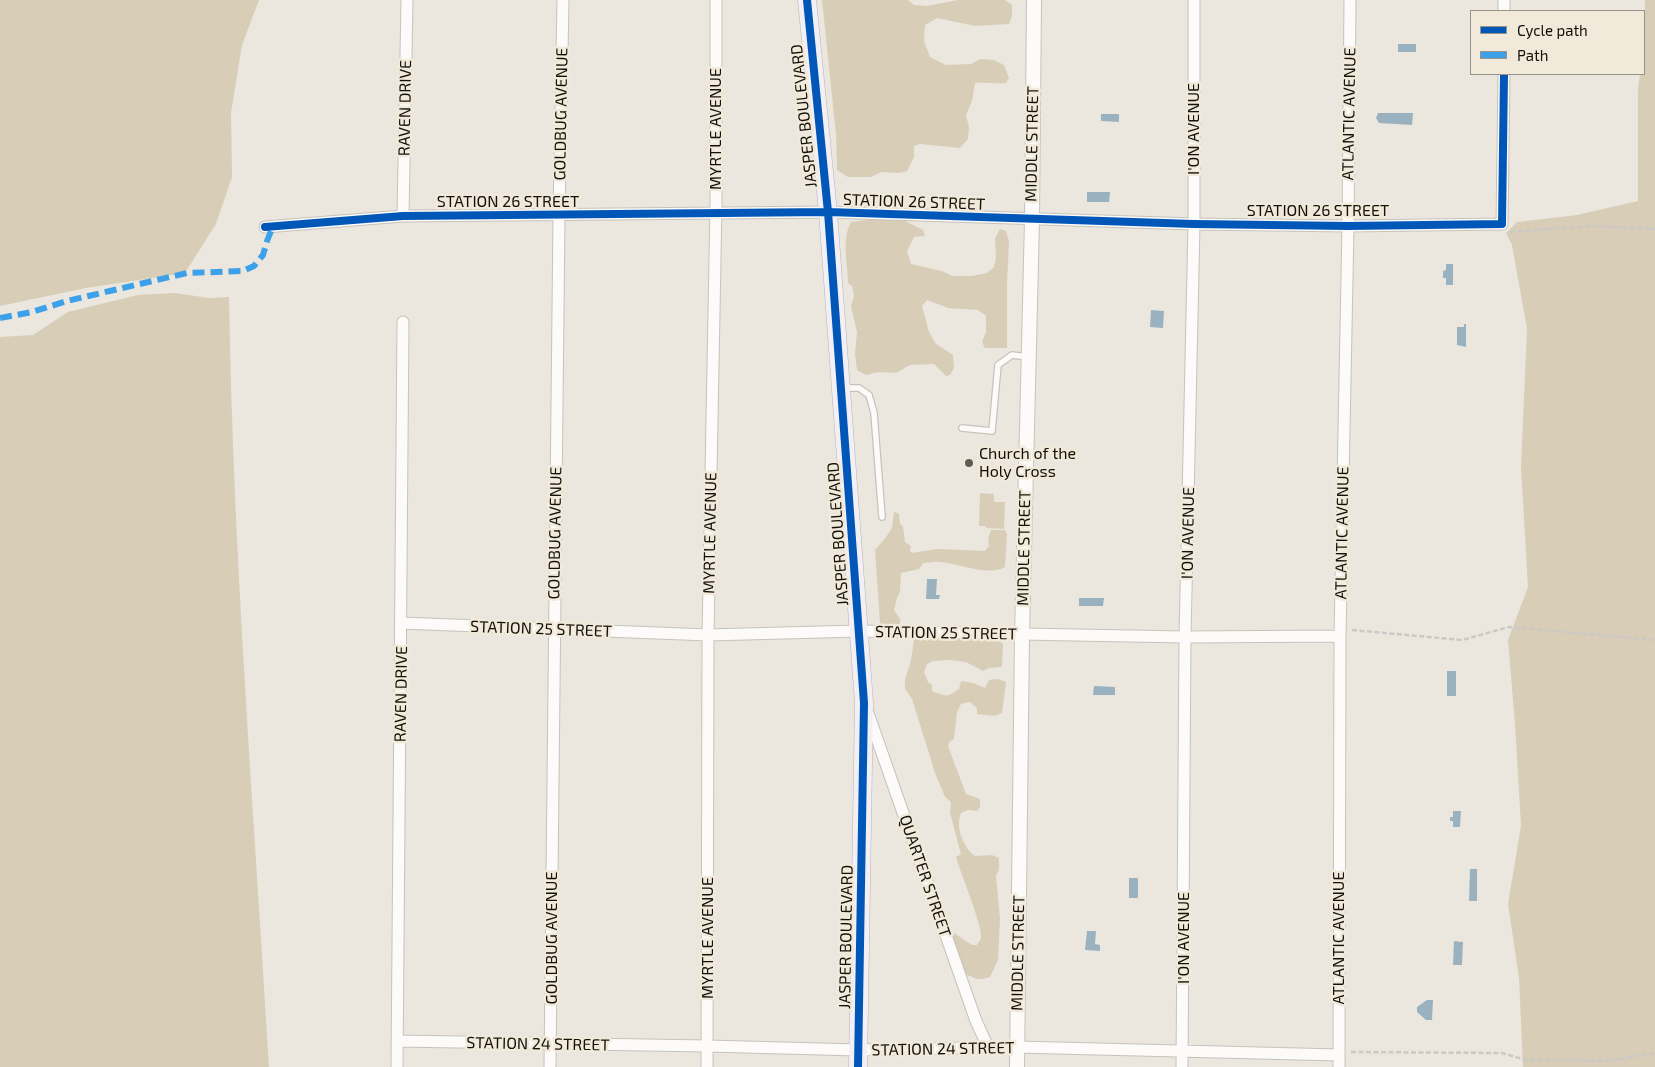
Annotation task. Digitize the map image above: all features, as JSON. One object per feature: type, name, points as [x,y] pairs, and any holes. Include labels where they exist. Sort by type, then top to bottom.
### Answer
[{"type":"main road","name":"JASPER BOULEVARD","points":[[807,0],[828,212],[864,703],[858,1059]]},
{"type":"street","name":"RAVEN DRIVE","points":[[404,216],[407,0]]},
{"type":"street","name":"GOLDBUG AVENUE","points":[[550,1067],[563,0]]},
{"type":"street","name":"MYRTLE AVENUE","points":[[707,1067],[708,635],[715,214],[716,0]]},
{"type":"street","name":"MIDDLE STREET","points":[[1017,1067],[1022,635],[1032,220],[1034,0]]},
{"type":"street","name":"I'ON AVENUE","points":[[1182,1067],[1185,637],[1194,224],[1194,0]]},
{"type":"street","name":"ATLANTIC AVENUE","points":[[1339,1067],[1340,633],[1348,226],[1350,0]]},
{"type":"street","points":[[1502,224],[1504,75]]},
{"type":"street","name":"STATION 26 STREET","points":[[265,227],[404,216],[828,212],[1194,224],[1348,226],[1502,224]]},
{"type":"street","name":"RAVEN DRIVE","points":[[397,1067],[403,322]]},
{"type":"street","name":"STATION 25 STREET","points":[[401,623],[708,635],[859,631],[1185,637],[1340,633]]},
{"type":"street","name":"QUARTER STREET","points":[[864,703],[976,1021],[988,1047]]},
{"type":"street","name":"STATION 24 STREET","points":[[397,1041],[708,1046],[858,1059],[988,1047],[1339,1054]]},
{"type":"lane","points":[[962,428],[992,431],[998,365],[1012,355],[1029,357]]},
{"type":"lane","points":[[841,388],[859,388],[869,395],[874,413],[882,517]]},
{"type":"path","points":[[1502,224],[1506,233],[1593,226],[1655,229]]},
{"type":"path","points":[[1340,633],[1462,640],[1509,627],[1655,640]]},
{"type":"path","points":[[1339,1054],[1502,1053],[1526,1060],[1608,1061],[1655,1053]]},
{"type":"shaded area","points":[[0,0],[259,0],[242,45],[231,113],[232,177],[216,224],[185,273],[86,288],[0,306]]},
{"type":"shaded area","points":[[822,0],[908,0],[914,5],[927,6],[958,0],[1005,0],[1012,5],[1012,16],[1009,24],[975,26],[937,18],[925,25],[924,41],[930,57],[946,65],[971,64],[980,59],[994,60],[1004,65],[1009,78],[1006,83],[975,83],[972,101],[966,115],[969,127],[968,139],[960,148],[920,144],[914,146],[914,157],[907,171],[899,173],[881,172],[871,177],[848,177],[837,170],[836,135]]},
{"type":"shaded area","points":[[1645,0],[1655,0],[1655,1067],[1523,1067],[1519,978],[1508,904],[1521,826],[1508,640],[1528,587],[1521,467],[1527,329],[1512,245],[1506,233],[1517,222],[1577,215],[1638,201],[1638,89],[1640,75],[1645,75]]},
{"type":"shaded area","points":[[881,218],[903,220],[923,230],[925,236],[914,237],[907,251],[911,264],[942,271],[952,276],[972,276],[987,273],[994,267],[996,259],[995,238],[1000,229],[1006,231],[1009,241],[1007,348],[985,348],[982,342],[986,332],[986,316],[978,310],[948,308],[927,300],[922,306],[929,332],[936,344],[953,355],[954,368],[950,375],[946,376],[934,364],[910,365],[896,373],[878,372],[866,375],[857,370],[855,355],[857,332],[851,306],[854,296],[852,286],[848,283],[846,237],[851,222]]},
{"type":"shaded area","points":[[175,293],[209,298],[229,297],[239,586],[269,1067],[0,1067],[0,337],[33,335],[68,312],[138,295]]},
{"type":"shaded area","points":[[980,493],[994,494],[994,502],[1005,502],[1004,529],[979,526]]},
{"type":"shaded area","points":[[894,512],[899,514],[905,542],[911,546],[910,551],[912,553],[937,549],[985,551],[989,546],[988,538],[991,530],[1005,530],[1007,534],[1005,567],[989,571],[935,562],[923,563],[919,569],[901,573],[900,592],[894,610],[900,619],[900,627],[887,629],[880,623],[875,550],[892,528]]},
{"type":"shaded area","points":[[918,636],[997,639],[1003,644],[1002,667],[989,668],[983,671],[966,662],[933,661],[927,664],[924,672],[928,682],[932,685],[932,691],[943,695],[952,694],[959,689],[961,681],[985,688],[989,680],[998,679],[1006,682],[1002,713],[995,716],[977,714],[977,708],[970,702],[961,704],[957,712],[954,739],[950,741],[948,746],[966,794],[980,799],[980,807],[977,811],[968,810],[961,813],[959,824],[961,836],[975,856],[992,855],[999,858],[999,870],[996,875],[1000,919],[998,960],[990,977],[982,979],[965,974],[952,939],[954,933],[972,945],[977,945],[981,938],[981,932],[956,857],[961,854],[950,813],[951,802],[945,797],[935,773],[912,699],[905,689],[905,680],[914,640]]},
{"type":"water","points":[[1398,44],[1416,44],[1416,52],[1398,52]]},
{"type":"water","points":[[1378,113],[1413,113],[1412,125],[1379,123],[1376,118]]},
{"type":"water","points":[[1101,114],[1119,114],[1119,122],[1101,121]]},
{"type":"water","points":[[1087,192],[1110,192],[1109,202],[1087,202]]},
{"type":"water","points":[[1446,264],[1453,264],[1453,285],[1446,285],[1446,278],[1443,278]]},
{"type":"water","points":[[1151,310],[1164,311],[1163,328],[1150,327]]},
{"type":"water","points":[[1464,324],[1466,324],[1466,347],[1457,345],[1457,327],[1464,327]]},
{"type":"water","points":[[927,579],[937,579],[936,595],[940,595],[939,599],[926,599]]},
{"type":"water","points":[[1079,598],[1104,598],[1103,606],[1079,606]]},
{"type":"water","points":[[1447,671],[1456,671],[1456,696],[1447,696]]},
{"type":"water","points":[[1094,686],[1115,687],[1115,695],[1093,695]]},
{"type":"water","points":[[1453,811],[1461,811],[1460,827],[1453,827],[1453,821],[1450,821],[1450,817],[1453,817]]},
{"type":"water","points":[[1470,869],[1477,869],[1477,901],[1469,901]]},
{"type":"water","points":[[1129,878],[1138,878],[1138,898],[1129,898]]},
{"type":"water","points":[[1087,931],[1096,931],[1095,944],[1100,945],[1100,951],[1085,950]]},
{"type":"water","points":[[1454,941],[1463,942],[1462,965],[1453,965]]},
{"type":"water","points":[[1427,1000],[1433,1000],[1432,1020],[1426,1020],[1417,1012],[1417,1007]]},
{"type":"marked path","points":[[0,318],[32,312],[67,301],[187,273],[243,271],[254,266],[263,255],[273,226]]},
{"type":"cycle path","points":[[807,0],[828,212],[864,703],[858,1067]]},
{"type":"cycle path","points":[[265,227],[403,216],[828,212],[1194,224],[1348,226],[1502,224],[1504,75]]},
{"type":"place","name":"Church of the Holy Cross","points":[[969,463]]}]
